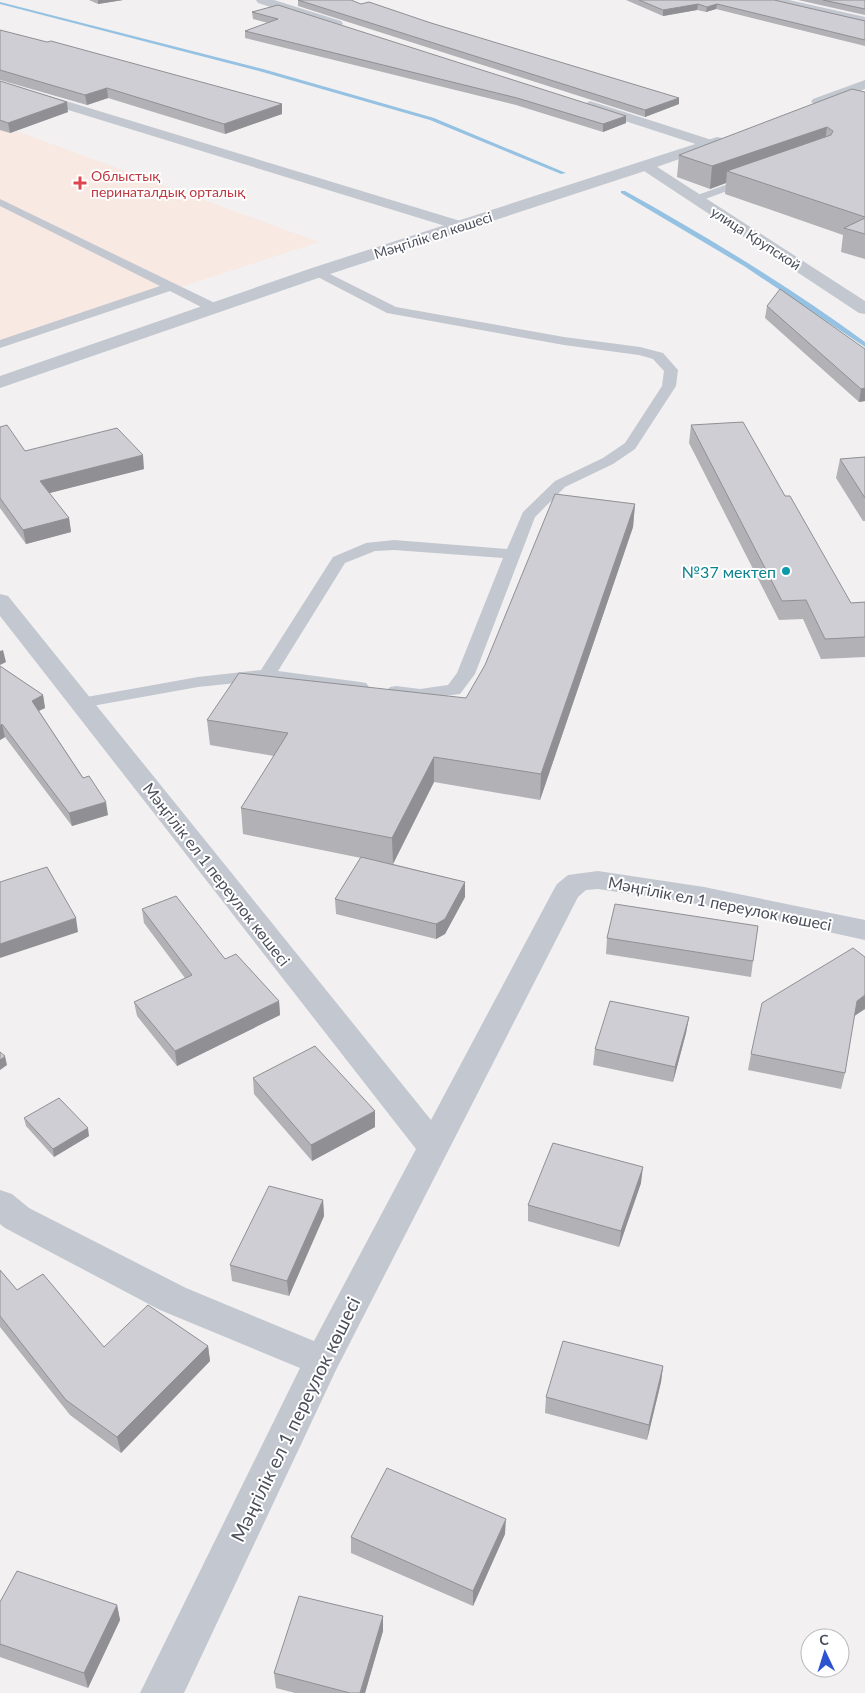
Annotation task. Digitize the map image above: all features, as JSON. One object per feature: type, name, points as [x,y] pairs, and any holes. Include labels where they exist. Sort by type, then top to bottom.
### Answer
[{"type":"street","points":[[262,0],[354,29]]},
{"type":"street","points":[[774,0],[865,21]]},
{"type":"street","points":[[802,108],[865,84]]},
{"type":"street","points":[[0,85],[461,226]]},
{"type":"street","points":[[848,90],[865,96]]},
{"type":"street","points":[[578,102],[710,144]]},
{"type":"street","name":"Мәңгілік ел көшесі","points":[[0,382],[318,272],[646,166],[728,137]]},
{"type":"street","name":"улица Крупской","points":[[646,166],[865,309]]},
{"type":"street","name":"Мәңгілік ел 1 переулок көшесі","points":[[0,601],[433,1147]]},
{"type":"street","name":"Мәңгілік ел 1 переулок көшесі","points":[[162,1693],[322,1361],[567,891],[578,882],[598,880],[704,896],[865,930]]},
{"type":"street","points":[[0,1204],[17,1218],[173,1299],[322,1361]]},
{"type":"lane","points":[[696,199],[759,176]]},
{"type":"lane","points":[[0,202],[212,308]]},
{"type":"lane","points":[[81,703],[198,682],[267,675],[420,694],[454,690],[466,674],[528,515],[560,484],[608,462],[630,446],[669,386],[671,370],[658,356],[640,351],[564,342],[392,310],[318,272]]},
{"type":"lane","points":[[0,344],[169,286]]},
{"type":"lane","points":[[267,675],[339,560],[372,546],[513,554]]},
{"type":"shaded area","name":"Облыстық перинаталдық орталық","points":[[0,125],[319,242],[0,346]]},
{"type":"building","points":[[298,0],[351,0],[361,4],[369,2],[431,23],[679,98],[645,110]]},
{"type":"building","points":[[639,0],[774,0],[865,21],[865,40],[717,4],[707,7],[698,4],[663,10]]},
{"type":"building","points":[[823,0],[865,0],[865,9]]},
{"type":"building","points":[[278,5],[626,116],[603,124],[517,98],[245,31],[278,19],[252,12]]},
{"type":"building","points":[[0,30],[47,42],[51,41],[282,104],[224,124],[107,88],[85,95],[0,70]]},
{"type":"building","points":[[0,81],[67,102],[8,123],[0,120]]},
{"type":"building","points":[[852,89],[865,92],[865,217],[727,171],[831,135],[833,131],[827,127],[712,166],[679,155]]},
{"type":"building","points":[[865,218],[865,234],[844,228]]},
{"type":"building","points":[[780,289],[865,349],[865,388],[861,389],[767,306]]},
{"type":"building","name":"№37 мектеп","points":[[743,422],[785,496],[790,496],[851,603],[865,602],[865,637],[825,639],[806,600],[782,601],[691,425]]},
{"type":"building","points":[[7,425],[25,451],[117,428],[143,455],[40,481],[69,518],[23,530],[0,498],[0,427]]},
{"type":"building","points":[[865,457],[865,498],[840,459]]},
{"type":"building","points":[[555,494],[635,504],[541,774],[434,757],[392,838],[241,808],[288,733],[207,720],[239,673],[466,698],[485,665]]},
{"type":"building","points":[[0,666],[43,695],[32,701],[83,778],[89,776],[106,802],[69,813],[2,724],[0,726]]},
{"type":"building","points":[[361,857],[465,882],[445,919],[436,924],[335,899]]},
{"type":"building","points":[[47,867],[76,918],[0,944],[0,882]]},
{"type":"building","points":[[176,896],[225,959],[236,954],[279,1001],[175,1051],[134,1002],[192,975],[142,909]]},
{"type":"building","points":[[615,904],[758,926],[753,961],[607,938]]},
{"type":"building","points":[[853,948],[865,957],[865,995],[857,1001],[845,1073],[751,1054],[762,1003]]},
{"type":"building","points":[[610,1001],[689,1017],[675,1067],[595,1049]]},
{"type":"building","points":[[315,1046],[375,1111],[311,1145],[253,1078]]},
{"type":"building","points":[[0,1052],[5,1056],[0,1060]]},
{"type":"building","points":[[59,1098],[88,1128],[53,1149],[24,1118]]},
{"type":"building","points":[[553,1143],[643,1167],[621,1231],[528,1205]]},
{"type":"building","points":[[269,1186],[323,1200],[287,1281],[230,1265]]},
{"type":"building","points":[[0,1270],[17,1290],[43,1274],[104,1347],[148,1305],[208,1346],[117,1437],[66,1400],[0,1316]]},
{"type":"building","points":[[563,1341],[663,1366],[649,1425],[546,1397]]},
{"type":"building","points":[[387,1468],[506,1519],[473,1591],[351,1537]]},
{"type":"building","points":[[17,1571],[117,1605],[84,1673],[0,1644],[0,1602]]},
{"type":"building","points":[[299,1596],[383,1616],[360,1693],[350,1693],[274,1673]]},
{"type":"waterway","points":[[0,3],[261,70],[432,119],[563,173]]},
{"type":"waterway","points":[[623,192],[747,265],[865,345]]},
{"type":"place","name":"Облыстық перинаталдық орталық","points":[[80,183]]},
{"type":"place","name":"№37 мектеп","points":[[786,571]]}]
